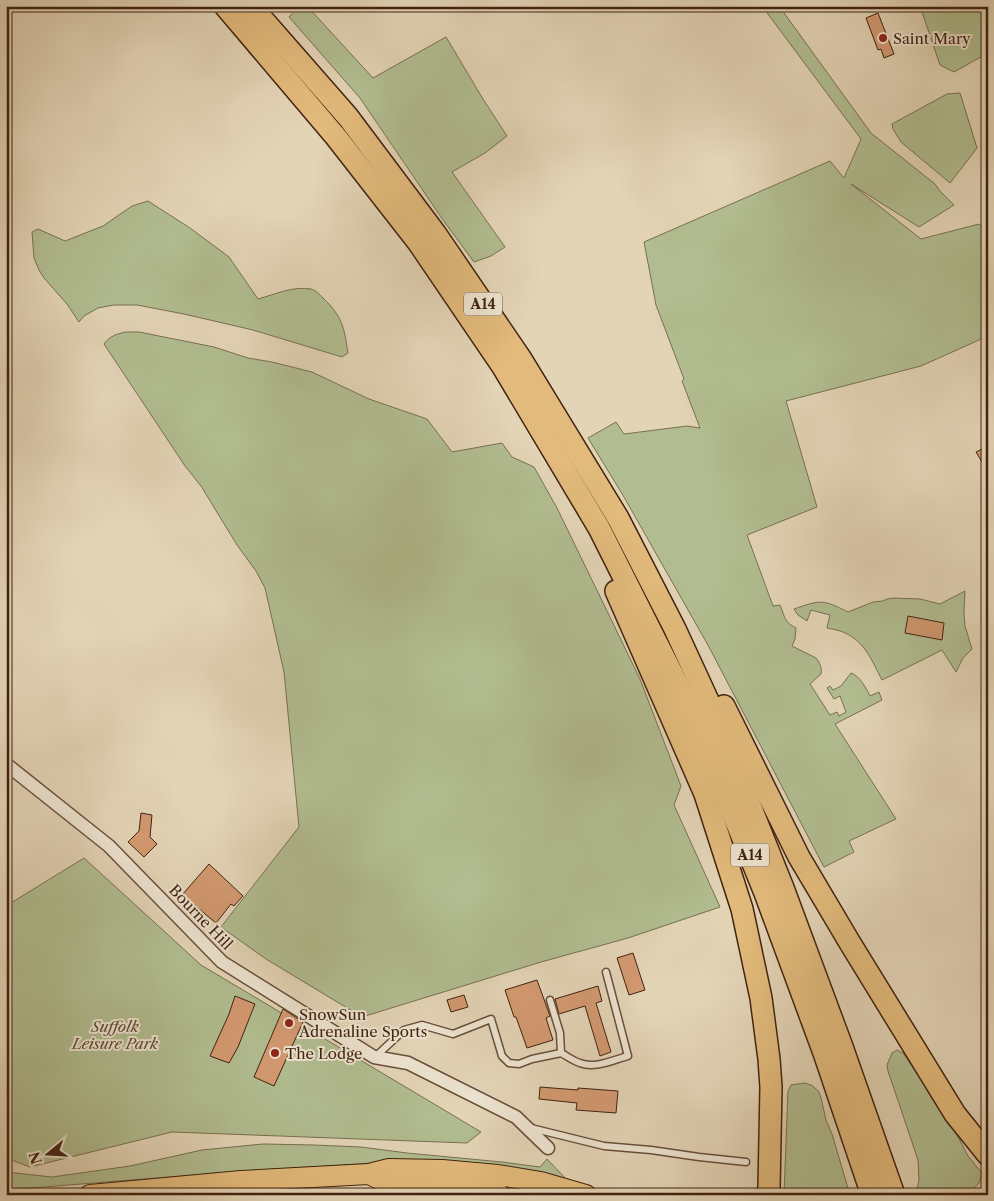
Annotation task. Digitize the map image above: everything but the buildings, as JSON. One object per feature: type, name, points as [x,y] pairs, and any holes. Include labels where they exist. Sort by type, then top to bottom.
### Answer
[{"type":"highway","name":"A14","points":[[225,6],[336,137],[418,242],[503,367],[598,528],[694,715],[765,893],[824,1053],[872,1195]]},
{"type":"highway","name":"A14","points":[[251,6],[348,117],[435,233],[521,359],[618,518],[675,629],[710,705],[783,888],[841,1044],[894,1195]]},
{"type":"highway","name":"A14","points":[[598,528],[611,581],[705,794],[742,909],[761,998],[769,1059],[771,1136],[769,1188],[767,1195]]},
{"type":"highway","name":"A14","points":[[675,629],[701,660],[799,857],[850,943],[956,1114],[988,1155]]},
{"type":"main road","points":[[90,1195],[241,1181],[369,1174],[389,1169],[442,1170],[498,1175],[541,1182],[586,1195]]},
{"type":"main road","points":[[369,1174],[387,1183],[429,1185],[500,1195]]},
{"type":"street","name":"Bourne Hill","points":[[6,764],[109,846],[222,962],[374,1058],[408,1063],[516,1117],[548,1148]]},
{"type":"lane","points":[[374,1058],[404,1030],[422,1025],[453,1034],[491,1019],[502,1056],[509,1063],[519,1064],[532,1059],[562,1053],[579,1063],[589,1065],[628,1056],[606,972]]},
{"type":"lane","points":[[550,1000],[560,1033],[562,1053]]},
{"type":"lane","points":[[527,1127],[604,1146],[746,1162]]},
{"type":"green space","points":[[299,6],[307,6],[373,78],[446,37],[507,136],[485,153],[452,172],[505,247],[491,256],[474,262],[360,98],[289,17]]},
{"type":"green space","points":[[762,6],[779,6],[871,133],[935,184],[954,205],[919,227],[851,184],[921,239],[979,224],[988,233],[988,336],[921,366],[786,401],[817,507],[747,535],[773,606],[780,605],[787,621],[796,628],[792,646],[816,658],[820,664],[821,674],[810,684],[830,715],[837,712],[839,716],[846,712],[840,696],[834,699],[827,688],[830,686],[833,690],[841,686],[851,673],[860,679],[870,696],[879,692],[882,700],[835,724],[896,819],[849,841],[854,852],[824,867],[709,647],[624,497],[588,438],[616,422],[624,434],[687,426],[700,428],[656,305],[644,242],[830,161],[844,178],[861,139]]},
{"type":"green space","points":[[920,6],[988,6],[988,53],[954,72],[940,65]]},
{"type":"green space","points":[[960,93],[977,148],[950,183],[901,142],[892,124],[947,94]]},
{"type":"green space","points":[[148,201],[190,228],[229,257],[258,299],[284,291],[304,288],[316,291],[339,317],[344,330],[348,353],[342,357],[253,330],[137,305],[114,305],[98,308],[84,316],[79,322],[39,270],[34,258],[32,232],[38,229],[65,241],[103,226],[132,206]]},
{"type":"green space","points":[[126,332],[139,332],[214,347],[248,358],[312,372],[369,399],[427,419],[452,452],[502,443],[512,457],[534,467],[557,508],[640,679],[681,786],[674,805],[720,907],[628,938],[541,962],[362,1017],[266,959],[221,927],[299,827],[284,672],[265,588],[256,571],[237,545],[201,486],[185,466],[104,344],[113,336]]},
{"type":"green space","points":[[965,591],[965,626],[972,649],[963,658],[956,672],[942,650],[882,680],[867,652],[857,641],[843,632],[827,628],[830,615],[811,610],[807,621],[798,615],[794,609],[821,602],[848,612],[873,602],[893,598],[920,599],[940,604]]},
{"type":"green space","name":"Suffolk Leisure Park","points":[[84,858],[201,965],[481,1132],[467,1143],[172,1132],[30,1167],[6,1158],[6,906]]},
{"type":"green space","points":[[897,1050],[903,1053],[935,1099],[968,1156],[982,1173],[979,1183],[968,1195],[916,1195],[919,1180],[918,1160],[887,1065],[892,1053]]},
{"type":"green space","points":[[805,1083],[813,1086],[819,1092],[850,1195],[784,1195],[788,1091],[791,1085]]},
{"type":"green space","points":[[263,1144],[361,1147],[540,1167],[547,1159],[568,1181],[375,1163],[244,1171],[6,1190],[6,1172],[52,1177],[130,1166],[202,1150]]},
{"type":"place","name":"Saint Mary","points":[[883,38]]},
{"type":"place","name":"SnowSun Adrenaline Sports","points":[[289,1023]]},
{"type":"place","name":"The Lodge","points":[[275,1053]]}]
